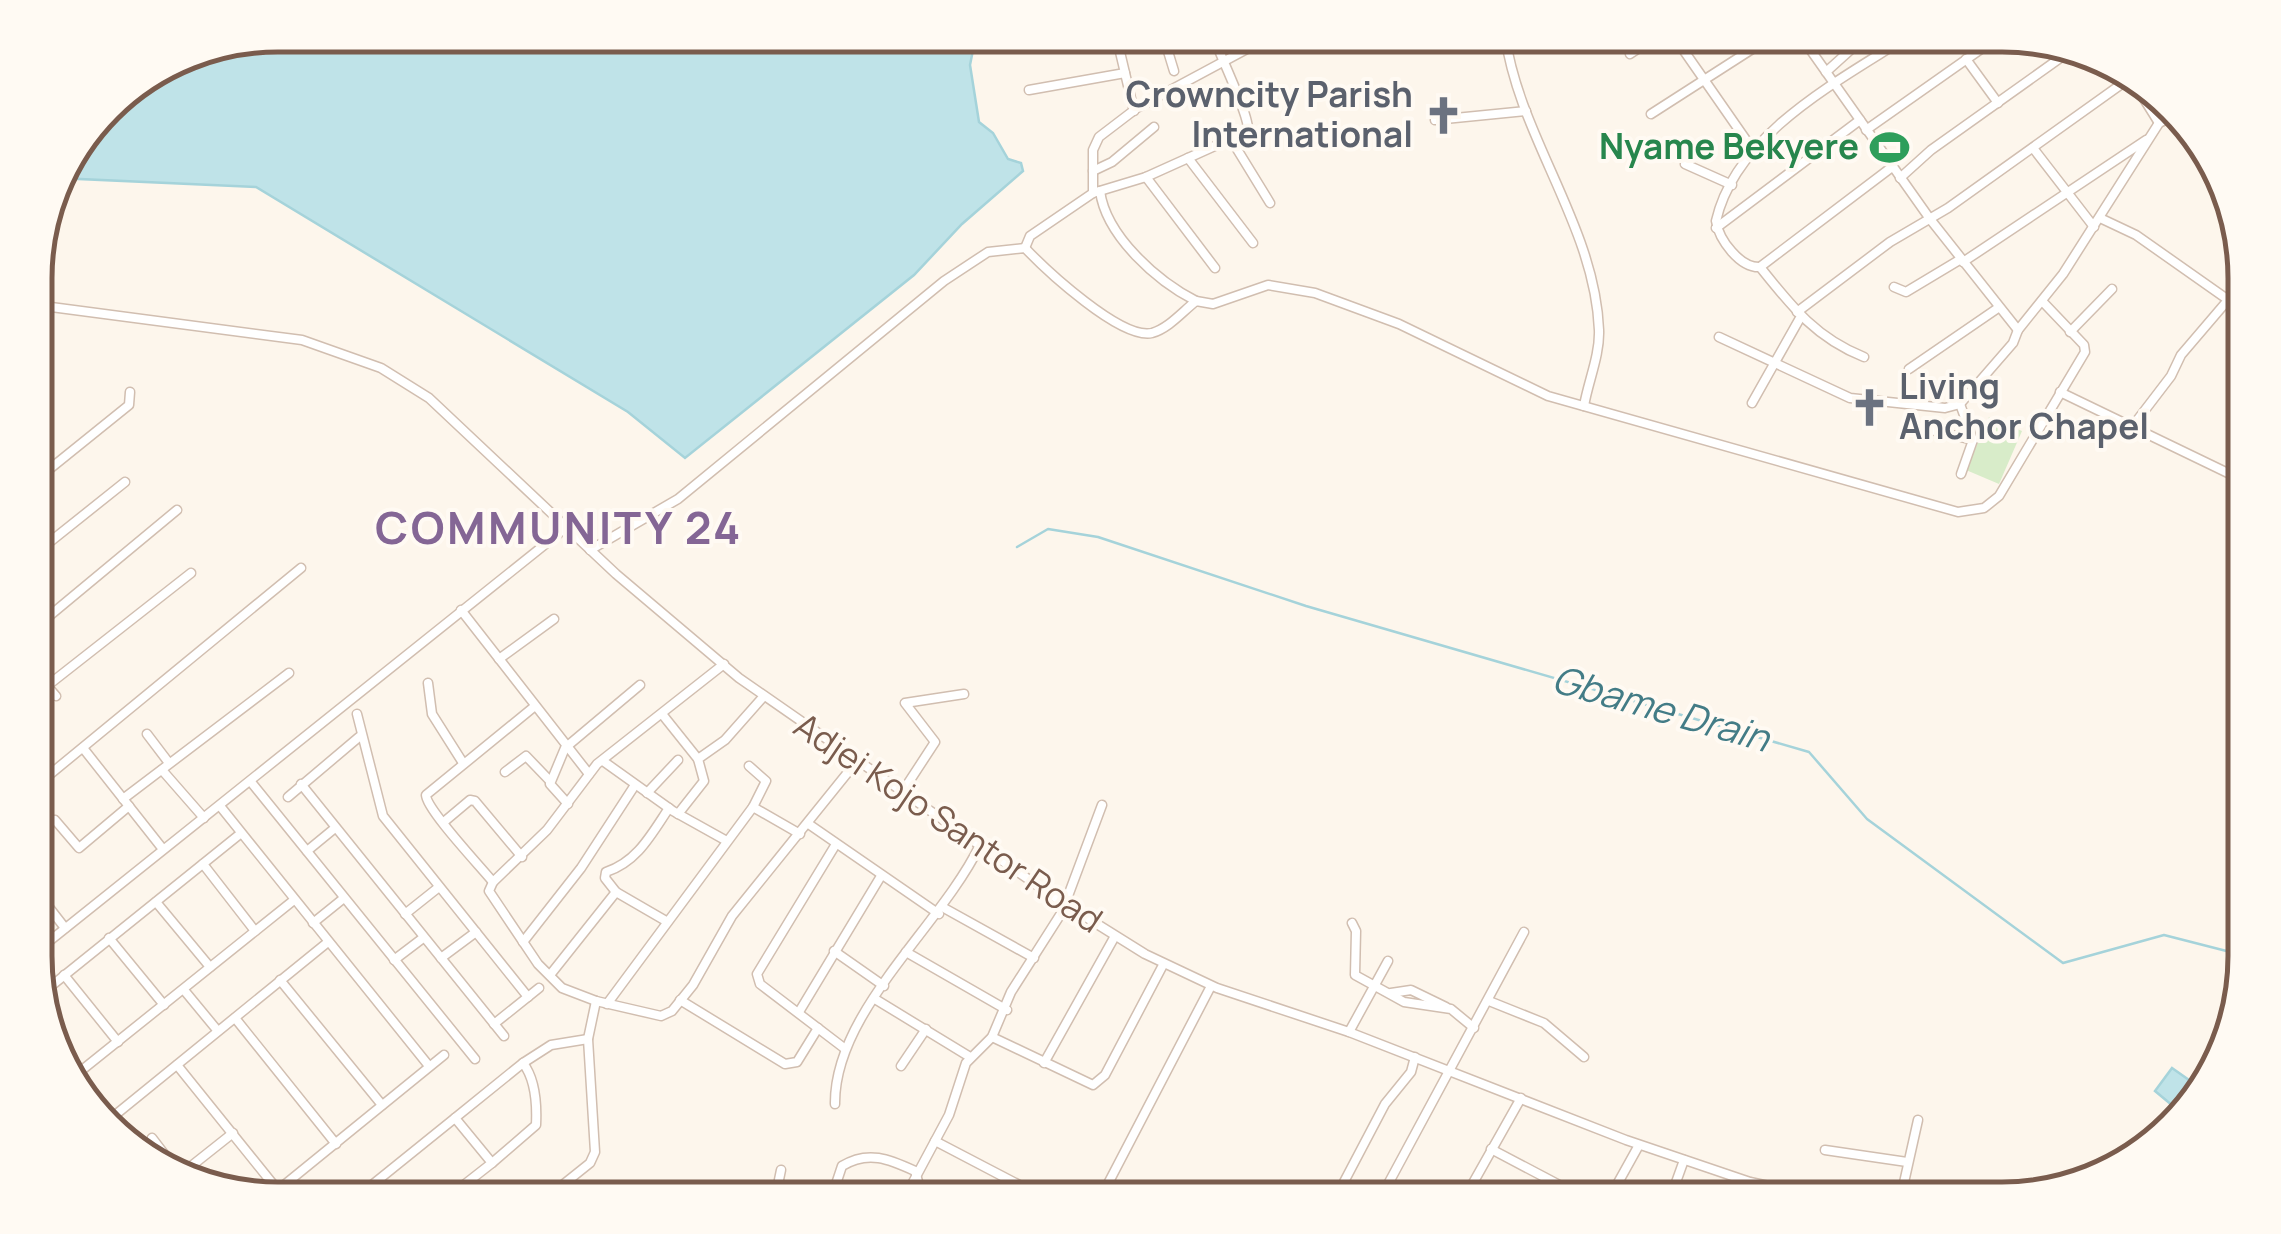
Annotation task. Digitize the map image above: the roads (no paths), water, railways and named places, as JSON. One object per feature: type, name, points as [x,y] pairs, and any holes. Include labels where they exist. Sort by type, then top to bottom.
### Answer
[{"type":"street","points":[[1119,52],[1134,110]]},
{"type":"street","points":[[1168,52],[1174,71]]},
{"type":"street","points":[[1025,248],[1030,236],[1096,192],[1146,176],[1248,131],[1249,120],[1218,52]]},
{"type":"street","points":[[1242,52],[1134,110],[1100,136],[1093,150],[1096,192],[1109,219],[1131,249],[1196,301],[1213,304],[1268,285],[1315,293],[1399,324],[1518,385],[1958,512],[1994,501],[2086,348],[2042,301]]},
{"type":"street","points":[[1509,52],[1526,111],[1573,231],[1597,316],[1598,338],[1584,406]]},
{"type":"street","points":[[1684,52],[1753,150]]},
{"type":"street","points":[[1650,114],[1747,52]]},
{"type":"street","points":[[1812,52],[1930,219],[2018,330]]},
{"type":"street","points":[[1826,72],[1848,52]]},
{"type":"street","points":[[1864,357],[1823,338],[1760,267],[1746,264],[1716,228],[1718,213],[1753,150],[1782,120],[1884,52]]},
{"type":"street","points":[[1866,130],[1975,52]]},
{"type":"street","points":[[1966,58],[1998,103]]},
{"type":"street","points":[[1900,178],[2058,60]]},
{"type":"street","points":[[1029,90],[1125,73]]},
{"type":"street","points":[[1752,403],[1799,315],[1890,242],[1930,219],[2120,86]]},
{"type":"street","points":[[2149,107],[2159,123]]},
{"type":"street","points":[[1436,120],[1526,111]]},
{"type":"street","points":[[1716,228],[1860,120]]},
{"type":"street","points":[[1719,336],[1850,398],[1944,408],[1960,404],[2013,343],[2018,330],[2094,227],[2164,121]]},
{"type":"street","points":[[1093,171],[1112,162],[1154,127]]},
{"type":"street","points":[[1232,140],[1270,203]]},
{"type":"street","points":[[1894,287],[1906,292],[1962,260],[2148,140]]},
{"type":"street","points":[[2034,148],[2094,227]]},
{"type":"street","points":[[1188,158],[1253,243]]},
{"type":"street","points":[[1685,164],[1732,185]]},
{"type":"street","points":[[1760,267],[1892,167]]},
{"type":"street","points":[[1146,176],[1215,268]]},
{"type":"street","points":[[2100,218],[2146,242],[2228,300],[2181,355],[2171,376],[2132,427]]},
{"type":"street","points":[[1025,248],[1116,324],[1135,332],[1155,332],[1196,301]]},
{"type":"street","points":[[590,550],[678,499],[974,258],[1025,248]]},
{"type":"street","points":[[2070,332],[2112,289]]},
{"type":"street","name":"Adjei Kojo Santor Road","points":[[53,307],[270,334],[341,351],[409,384],[439,405],[590,550],[764,696],[1116,936],[1211,986],[1349,1032],[1639,1145],[1749,1181]]},
{"type":"street","points":[[1909,369],[1998,308]]},
{"type":"street","points":[[53,467],[130,405],[130,392]]},
{"type":"street","points":[[2060,392],[2228,473]]},
{"type":"street","points":[[1960,404],[1973,440],[1961,474]]},
{"type":"street","points":[[1910,425],[1973,440]]},
{"type":"street","points":[[53,540],[125,482]]},
{"type":"street","points":[[52,614],[177,510]]},
{"type":"street","points":[[52,939],[568,526]]},
{"type":"street","points":[[52,773],[301,568]]},
{"type":"street","points":[[52,683],[191,573]]},
{"type":"street","points":[[461,610],[589,774]]},
{"type":"street","points":[[500,659],[554,619]]},
{"type":"street","points":[[724,664],[589,774],[522,857],[493,882],[489,891],[524,942],[550,975],[572,994],[655,1017],[672,1011],[732,916],[810,825],[857,761]]},
{"type":"street","points":[[55,820],[80,847],[165,766],[289,673]]},
{"type":"street","points":[[428,682],[436,724],[463,763]]},
{"type":"street","points":[[550,784],[565,748],[640,686]]},
{"type":"street","points":[[52,691],[56,696]]},
{"type":"street","points":[[903,790],[936,742],[905,704],[964,694]]},
{"type":"street","points":[[698,759],[725,740],[764,696]]},
{"type":"street","points":[[493,882],[445,821],[428,808],[426,796],[536,706]]},
{"type":"street","points":[[357,714],[359,737],[383,816],[528,996]]},
{"type":"street","points":[[662,714],[698,759],[704,782],[625,867],[606,872],[605,878],[616,892],[666,921]]},
{"type":"street","points":[[146,734],[204,818]]},
{"type":"street","points":[[288,797],[359,737]]},
{"type":"street","points":[[83,748],[162,848]]},
{"type":"street","points":[[506,772],[526,756],[548,776],[550,784],[568,804]]},
{"type":"street","points":[[646,793],[678,760]]},
{"type":"street","points":[[603,761],[646,793],[725,840]]},
{"type":"street","points":[[606,1004],[753,807],[766,781],[749,766]]},
{"type":"street","points":[[250,782],[475,1059]]},
{"type":"street","points":[[301,784],[504,1036]]},
{"type":"street","points":[[524,942],[581,868],[635,785]]},
{"type":"street","points":[[445,821],[470,800],[476,801],[522,857]]},
{"type":"street","points":[[911,1182],[935,1142],[970,1057],[992,1037],[1007,1010],[1011,992],[1065,904],[1102,805]]},
{"type":"street","points":[[220,806],[429,1066]]},
{"type":"street","points":[[753,807],[800,834]]},
{"type":"street","points":[[810,825],[881,876],[1034,958]]},
{"type":"street","points":[[307,852],[335,828]]},
{"type":"street","points":[[54,983],[240,834]]},
{"type":"street","points":[[836,844],[758,968],[760,984],[844,1048]]},
{"type":"street","points":[[835,1104],[844,1048],[922,928],[942,911],[980,845]]},
{"type":"street","points":[[203,864],[256,931]]},
{"type":"street","points":[[799,1012],[881,876]]},
{"type":"street","points":[[405,914],[439,888]]},
{"type":"street","points":[[550,975],[616,892]]},
{"type":"street","points":[[314,923],[344,898]]},
{"type":"street","points":[[83,1068],[294,900]]},
{"type":"street","points":[[156,902],[210,967]]},
{"type":"street","points":[[52,912],[65,928]]},
{"type":"street","points":[[1352,923],[1356,931],[1353,972],[1414,1004],[1446,1007],[1474,1028]]},
{"type":"street","points":[[441,958],[476,932]]},
{"type":"street","points":[[1390,1181],[1524,932]]},
{"type":"street","points":[[1044,1063],[1116,936]]},
{"type":"street","points":[[109,938],[164,1005]]},
{"type":"street","points":[[394,960],[423,938]]},
{"type":"street","points":[[117,1113],[328,942]]},
{"type":"street","points":[[834,951],[884,986]]},
{"type":"street","points":[[906,952],[1007,1010]]},
{"type":"street","points":[[1349,1032],[1388,961]]},
{"type":"street","points":[[992,1037],[1093,1085],[1101,1081],[1164,964]]},
{"type":"street","points":[[64,975],[118,1042]]},
{"type":"street","points":[[280,980],[382,1106]]},
{"type":"street","points":[[1109,1182],[1211,986]]},
{"type":"street","points":[[494,1024],[539,988]]},
{"type":"street","points":[[184,990],[217,1030]]},
{"type":"street","points":[[680,1000],[786,1064],[797,1062],[818,1028]]},
{"type":"street","points":[[875,1000],[970,1057]]},
{"type":"street","points":[[567,1182],[590,1163],[595,1152],[588,1038],[596,1002]]},
{"type":"street","points":[[1489,1002],[1544,1023],[1584,1057]]},
{"type":"street","points":[[235,1018],[336,1144]]},
{"type":"street","points":[[901,1066],[926,1029]]},
{"type":"street","points":[[379,1182],[550,1045],[588,1038]]},
{"type":"street","points":[[288,1182],[444,1055]]},
{"type":"street","points":[[1344,1181],[1415,1058]]},
{"type":"street","points":[[468,1182],[536,1125],[532,1077],[523,1064]]},
{"type":"street","points":[[177,1065],[271,1182]]},
{"type":"street","points":[[1474,1181],[1521,1098]]},
{"type":"street","points":[[456,1118],[492,1163]]},
{"type":"street","points":[[1907,1181],[1918,1120]]},
{"type":"street","points":[[194,1165],[232,1133]]},
{"type":"street","points":[[152,1138],[158,1146]]},
{"type":"street","points":[[935,1142],[1012,1182]]},
{"type":"street","points":[[1618,1181],[1639,1145]]},
{"type":"street","points":[[1491,1149],[1552,1181]]},
{"type":"street","points":[[1824,1150],[1908,1162]]},
{"type":"street","points":[[837,1182],[842,1166],[864,1156],[891,1160],[915,1172],[919,1182]]},
{"type":"street","points":[[1676,1181],[1684,1160]]},
{"type":"street","points":[[778,1182],[780,1170]]},
{"type":"water","points":[[278,52],[973,52],[970,65],[979,122],[993,133],[1008,159],[1021,163],[1023,171],[962,224],[914,275],[685,458],[628,412],[256,187],[76,179],[99,141],[129,109],[153,91],[178,76],[220,60]]},
{"type":"water","points":[[2172,1068],[2190,1081],[2172,1105],[2155,1091]]},
{"type":"waterway","name":"Gbame Drain","points":[[1017,547],[1048,529],[1098,537],[1306,606],[1809,752],[1867,819],[2063,963],[2164,935],[2228,951]]},
{"type":"place","name":"Crowncity Parish International","points":[[1443,115]]},
{"type":"place","name":"Nyame Bekyere","points":[[1889,147]]},
{"type":"place","name":"Living Anchor Chapel","points":[[1869,407]]},
{"type":"district","name":"COMMUNITY 24","points":[[559,528]]}]
